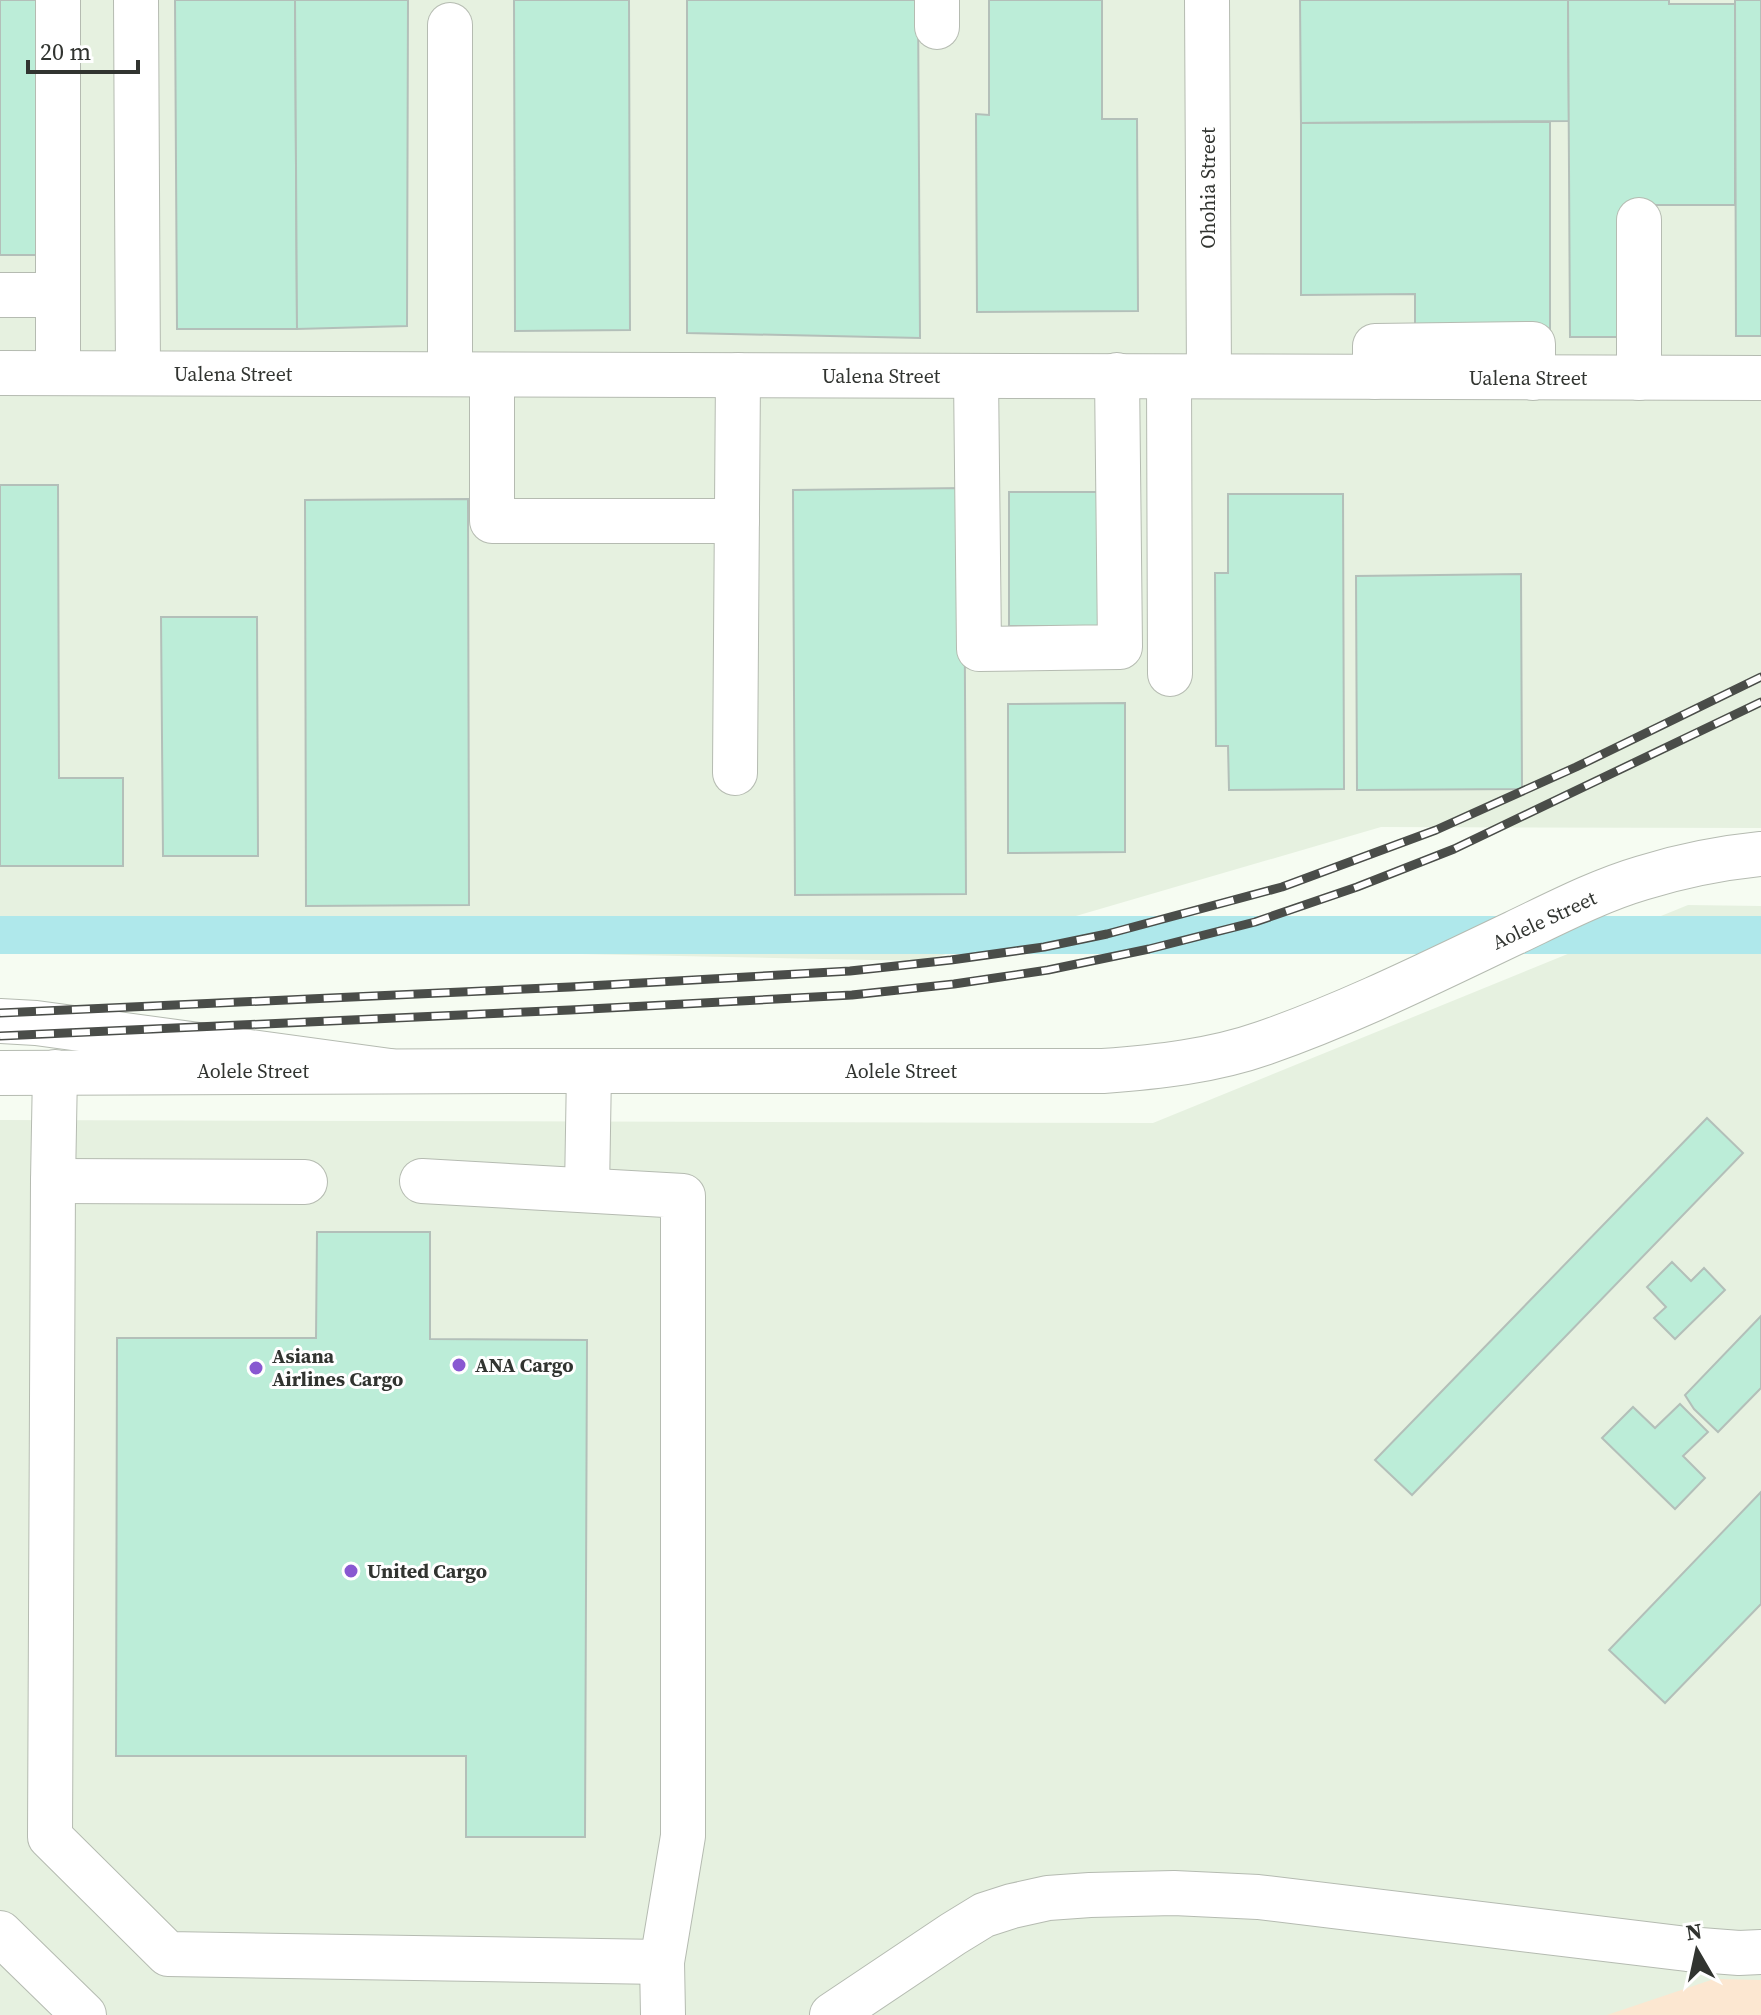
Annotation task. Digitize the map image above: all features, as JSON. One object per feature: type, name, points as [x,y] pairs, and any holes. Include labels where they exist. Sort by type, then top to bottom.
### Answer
[{"type":"main road","points":[[58,0],[58,373]]},
{"type":"main road","points":[[136,0],[138,373]]},
{"type":"main road","name":"Ohohia Street","points":[[1170,674],[1189,376],[1207,0]]},
{"type":"main road","points":[[450,25],[471,374],[492,521],[737,521]]},
{"type":"main road","points":[[1639,220],[1639,378]]},
{"type":"main road","points":[[0,295],[58,295]]},
{"type":"main road","name":"Ualena Street","points":[[0,373],[1761,378]]},
{"type":"main road","points":[[735,773],[738,375]]},
{"type":"main road","points":[[976,376],[979,649],[1120,647],[1117,375]]},
{"type":"main road","name":"Aolele Street","points":[[0,1073],[1103,1071],[1181,1063],[1262,1044],[1411,981],[1592,896],[1640,878],[1729,857],[1761,854]]},
{"type":"main road","points":[[0,1021],[36,1023],[390,1071]]},
{"type":"main road","points":[[587,1190],[589,1071]]},
{"type":"main road","points":[[55,1072],[50,1837],[168,1954],[662,1962]]},
{"type":"main road","points":[[53,1181],[305,1182]]},
{"type":"main road","points":[[422,1181],[683,1196],[683,1836],[662,1962],[663,2015]]},
{"type":"main road","points":[[832,2015],[984,1915],[1048,1898],[1090,1895],[1174,1893],[1258,1897],[1687,1949],[1761,1952]]},
{"type":"main road","points":[[0,1933],[84,2015]]},
{"type":"shaded area","points":[[0,0],[1761,0],[1761,828],[1381,827],[922,961],[0,942]]},
{"type":"shaded area","points":[[1688,905],[1761,906],[1761,2015],[0,2015],[0,1120],[1153,1123]]},
{"type":"shaded area","points":[[1714,1979],[1761,1980],[1761,2015],[1607,2015]]},
{"type":"building","points":[[0,0],[36,0],[37,255],[0,255]]},
{"type":"building","points":[[175,0],[295,0],[297,329],[177,329]]},
{"type":"building","points":[[295,0],[408,0],[407,326],[297,329]]},
{"type":"building","points":[[514,0],[629,0],[630,330],[515,331]]},
{"type":"building","points":[[687,0],[918,0],[920,338],[687,333]]},
{"type":"building","points":[[989,0],[1102,0],[1102,119],[1137,119],[1138,311],[977,312],[976,114],[989,115]]},
{"type":"building","points":[[1300,0],[1568,0],[1569,121],[1301,123]]},
{"type":"building","points":[[1568,0],[1669,0],[1669,4],[1735,4],[1735,205],[1630,205],[1631,337],[1570,337]]},
{"type":"building","points":[[1735,0],[1761,0],[1761,336],[1736,336]]},
{"type":"building","points":[[1550,122],[1550,337],[1415,338],[1415,294],[1301,295],[1301,123]]},
{"type":"building","points":[[0,485],[58,485],[59,778],[123,778],[123,866],[0,866]]},
{"type":"building","points":[[964,488],[966,894],[795,895],[793,490]]},
{"type":"building","points":[[1009,492],[1112,492],[1113,626],[1009,626]]},
{"type":"building","points":[[1228,494],[1343,494],[1344,789],[1229,790],[1228,746],[1216,746],[1215,573],[1228,573]]},
{"type":"building","points":[[468,499],[469,905],[306,906],[305,500]]},
{"type":"building","points":[[1521,574],[1522,789],[1357,790],[1356,576]]},
{"type":"building","points":[[161,617],[257,617],[258,856],[163,856]]},
{"type":"building","points":[[1125,703],[1125,852],[1008,853],[1008,704]]},
{"type":"building","points":[[1707,1118],[1743,1153],[1412,1495],[1375,1460]]},
{"type":"building","name":"United Cargo","points":[[317,1232],[430,1232],[430,1339],[587,1340],[585,1837],[466,1837],[466,1756],[116,1756],[117,1338],[316,1338]]},
{"type":"building","points":[[1672,1262],[1691,1281],[1704,1268],[1725,1290],[1675,1339],[1654,1318],[1666,1307],[1647,1287]]},
{"type":"building","points":[[1761,1316],[1761,1388],[1718,1432],[1694,1409],[1685,1395]]},
{"type":"building","points":[[1680,1404],[1708,1432],[1683,1456],[1705,1478],[1675,1509],[1602,1438],[1633,1407],[1655,1428]]},
{"type":"building","points":[[1761,1492],[1761,1604],[1665,1703],[1609,1650]]},
{"type":"waterway","points":[[0,935],[1761,935]]},
{"type":"railway","points":[[0,1013],[850,971],[1044,947],[1107,934],[1282,887],[1436,830],[1576,767],[1761,677]]},
{"type":"railway","points":[[0,1036],[852,995],[1048,970],[1255,922],[1357,887],[1454,849],[1761,702]]},
{"type":"place","name":"ANA Cargo","points":[[459,1365]]},
{"type":"place","name":"Asiana Airlines Cargo","points":[[256,1368]]},
{"type":"place","name":"United Cargo","points":[[351,1571]]}]
